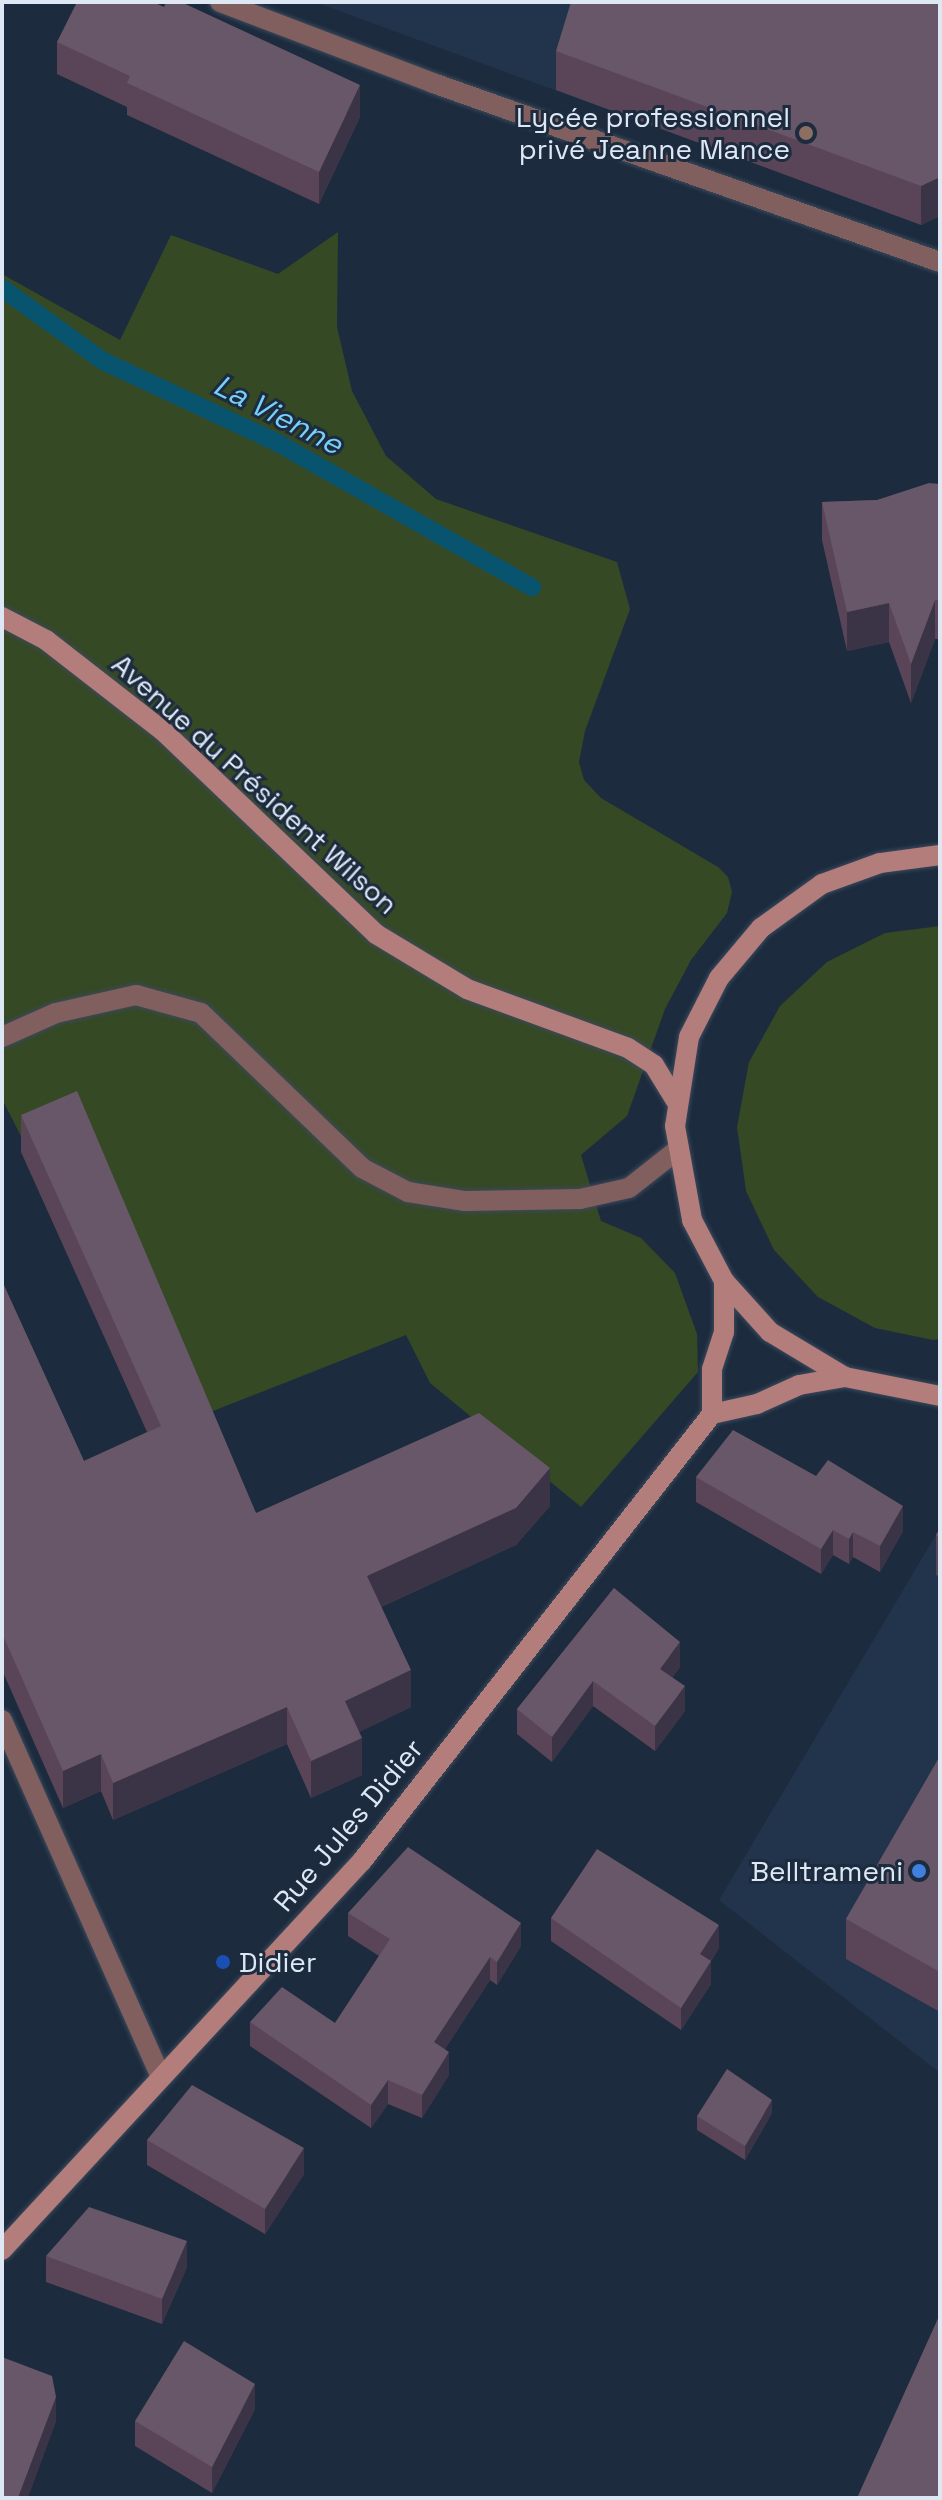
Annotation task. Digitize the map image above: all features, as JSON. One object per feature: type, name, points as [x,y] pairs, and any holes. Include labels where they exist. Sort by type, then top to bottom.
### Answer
[{"type":"street","points":[[220,2],[433,83],[940,262]]},
{"type":"street","name":"Avenue du Président Wilson","points":[[2,617],[58,648],[163,731],[376,934],[467,989],[628,1048],[654,1065],[676,1101]]},
{"type":"street","points":[[940,855],[880,863],[822,884],[761,928],[719,978],[689,1037],[676,1101],[676,1151],[692,1220],[724,1281],[770,1332],[845,1377],[940,1396]]},
{"type":"street","points":[[2,1037],[56,1013],[136,995],[201,1013],[362,1168],[408,1192],[465,1201],[580,1199],[629,1188],[676,1151]]},
{"type":"street","points":[[724,1281],[724,1332],[712,1369],[712,1414],[757,1404],[799,1385],[845,1377]]},
{"type":"street","name":"Rue Jules Didier","points":[[2,2250],[362,1861],[712,1414]]},
{"type":"street","points":[[2,1720],[161,2077]]},
{"type":"shaded area","name":"Lycée professionnel privé Jeanne Mance","points":[[315,2],[940,2],[940,216],[921,225]]},
{"type":"shaded area","points":[[940,1528],[940,2073],[719,1900]]},
{"type":"green space","points":[[338,232],[337,327],[352,391],[386,456],[436,499],[617,562],[630,609],[585,731],[579,762],[584,780],[601,798],[718,867],[728,877],[732,892],[727,913],[691,960],[665,1009],[627,1116],[581,1155],[601,1221],[641,1238],[675,1273],[697,1334],[698,1372],[581,1507],[430,1383],[406,1335],[203,1415],[25,1144],[2,1099],[2,274],[120,340],[171,235],[278,274]]},
{"type":"green space","points":[[940,926],[940,1339],[933,1340],[875,1328],[818,1297],[774,1250],[746,1191],[737,1127],[749,1062],[780,1006],[827,962],[885,933]]},
{"type":"building","points":[[77,2],[153,2],[164,7],[166,2],[181,2],[360,85],[319,172],[127,83],[130,76],[57,42]]},
{"type":"building","name":"Lycée professionnel privé Jeanne Mance","points":[[571,2],[940,2],[940,177],[921,186],[556,51]]},
{"type":"building","points":[[929,483],[940,484],[940,600],[935,600],[911,664],[889,603],[847,612],[822,502],[877,500]]},
{"type":"building","points":[[77,1091],[256,1513],[479,1413],[550,1468],[516,1508],[367,1576],[411,1670],[345,1701],[362,1738],[311,1761],[287,1707],[113,1783],[101,1754],[63,1771],[2,1633],[2,1281],[84,1461],[161,1426],[21,1115]]},
{"type":"building","points":[[733,1430],[816,1476],[828,1460],[903,1506],[880,1546],[853,1532],[849,1539],[833,1530],[821,1549],[696,1477]]},
{"type":"building","points":[[614,1588],[680,1642],[660,1669],[685,1686],[655,1726],[593,1681],[552,1737],[517,1709]]},
{"type":"building","name":"Belltrameni","points":[[940,1756],[940,1972],[846,1919]]},
{"type":"building","points":[[408,1847],[521,1923],[497,1962],[490,1957],[434,2042],[449,2052],[422,2095],[388,2080],[371,2105],[250,2022],[282,1987],[335,2023],[390,1939],[348,1913]]},
{"type":"building","points":[[597,1849],[719,1925],[700,1954],[711,1961],[681,2008],[551,1918]]},
{"type":"building","points":[[727,2069],[772,2100],[745,2146],[697,2116]]},
{"type":"building","points":[[192,2085],[304,2148],[265,2209],[147,2140]]},
{"type":"building","points":[[89,2207],[187,2241],[162,2299],[46,2256]]},
{"type":"building","points":[[940,2314],[940,2498],[857,2498]]},
{"type":"building","points":[[184,2341],[255,2384],[212,2467],[135,2421]]},
{"type":"building","points":[[2,2357],[52,2376],[56,2397],[18,2498],[2,2498]]},
{"type":"waterway","name":"La Vienne","points":[[2,288],[103,361],[278,443],[532,587]]},
{"type":"place","name":"Lycée professionnel privé Jeanne Mance","points":[[806,133]]},
{"type":"place","name":"Belltrameni","points":[[919,1871]]},
{"type":"place","name":"Didier","points":[[223,1962]]}]
